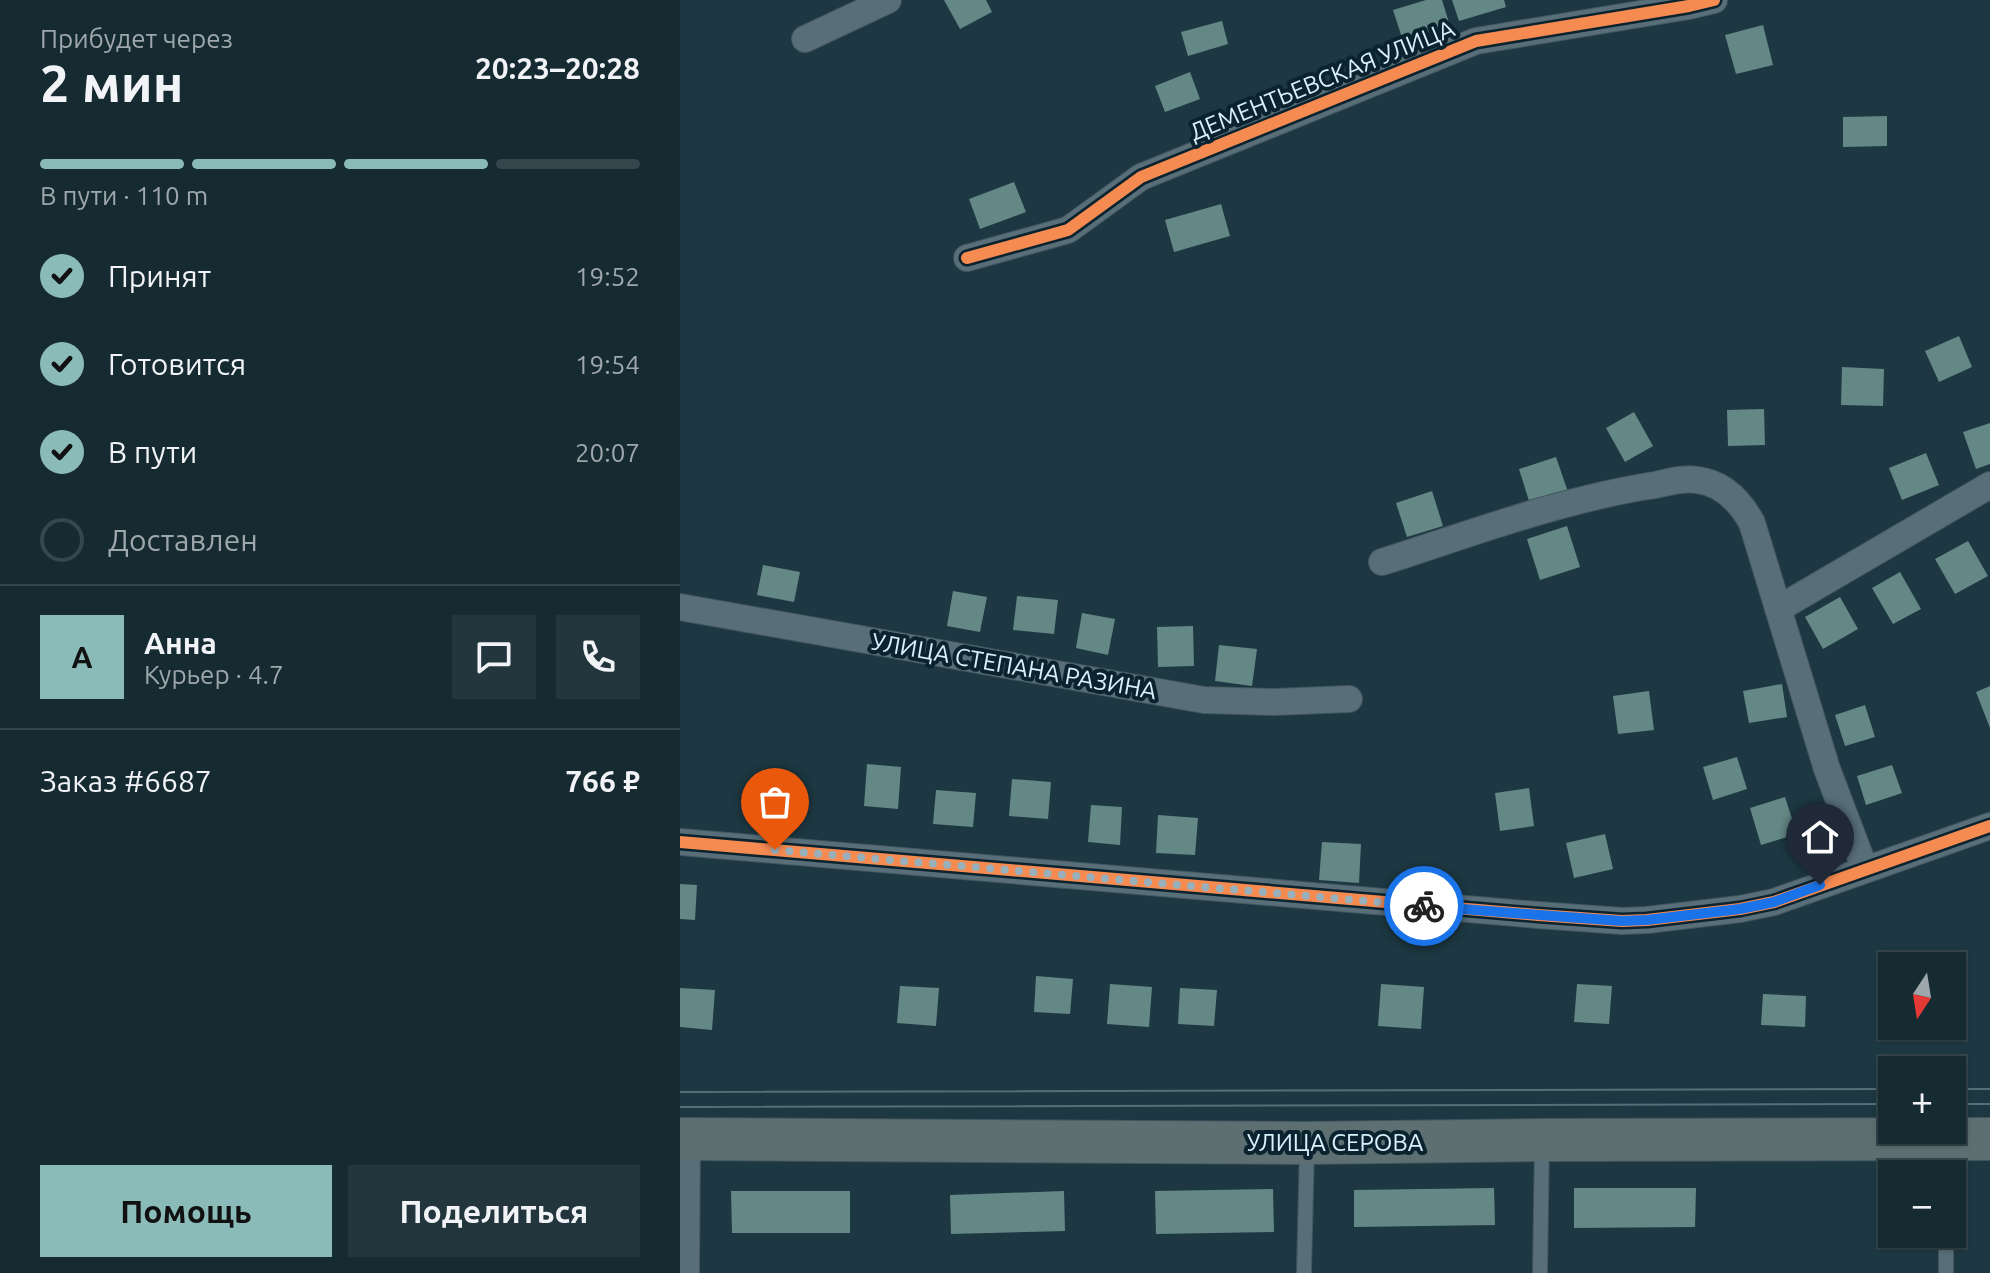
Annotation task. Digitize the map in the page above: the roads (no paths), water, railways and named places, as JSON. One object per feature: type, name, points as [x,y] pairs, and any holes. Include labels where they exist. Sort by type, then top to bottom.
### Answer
[{"type":"main road","name":"УЛИЦА СЕРОВА","points":[[683,1139],[1307,1143],[1542,1140],[1945,1157],[1990,1139]]},
{"type":"street","points":[[805,39],[888,0]]},
{"type":"street","name":"ДЕМЕНТЬЕВСКАЯ УЛИЦА","points":[[967,258],[1068,230],[1141,177],[1476,41],[1714,0]]},
{"type":"street","points":[[1382,562],[1573,501],[1683,478],[1713,484],[1730,494],[1743,506],[1752,523],[1827,769],[1865,869]]},
{"type":"street","points":[[1778,609],[1990,485]]},
{"type":"street","name":"УЛИЦА СТЕПАНА РАЗИНА","points":[[680,607],[1204,700],[1274,702],[1349,699]]},
{"type":"street","points":[[680,842],[1622,921],[1702,914],[1763,904],[1990,826]]},
{"type":"street","points":[[683,1139],[686,1273]]},
{"type":"lane","points":[[1540,1273],[1542,1140]]},
{"type":"lane","points":[[1304,1273],[1307,1143]]},
{"type":"lane","points":[[1946,1248],[1946,1273]]},
{"type":"tram line","points":[[680,1092],[1878,1089]]},
{"type":"tram line","points":[[1966,1089],[1990,1089]]},
{"type":"tram line","points":[[680,1107],[1878,1104]]},
{"type":"tram line","points":[[1966,1104],[1990,1104]]}]
